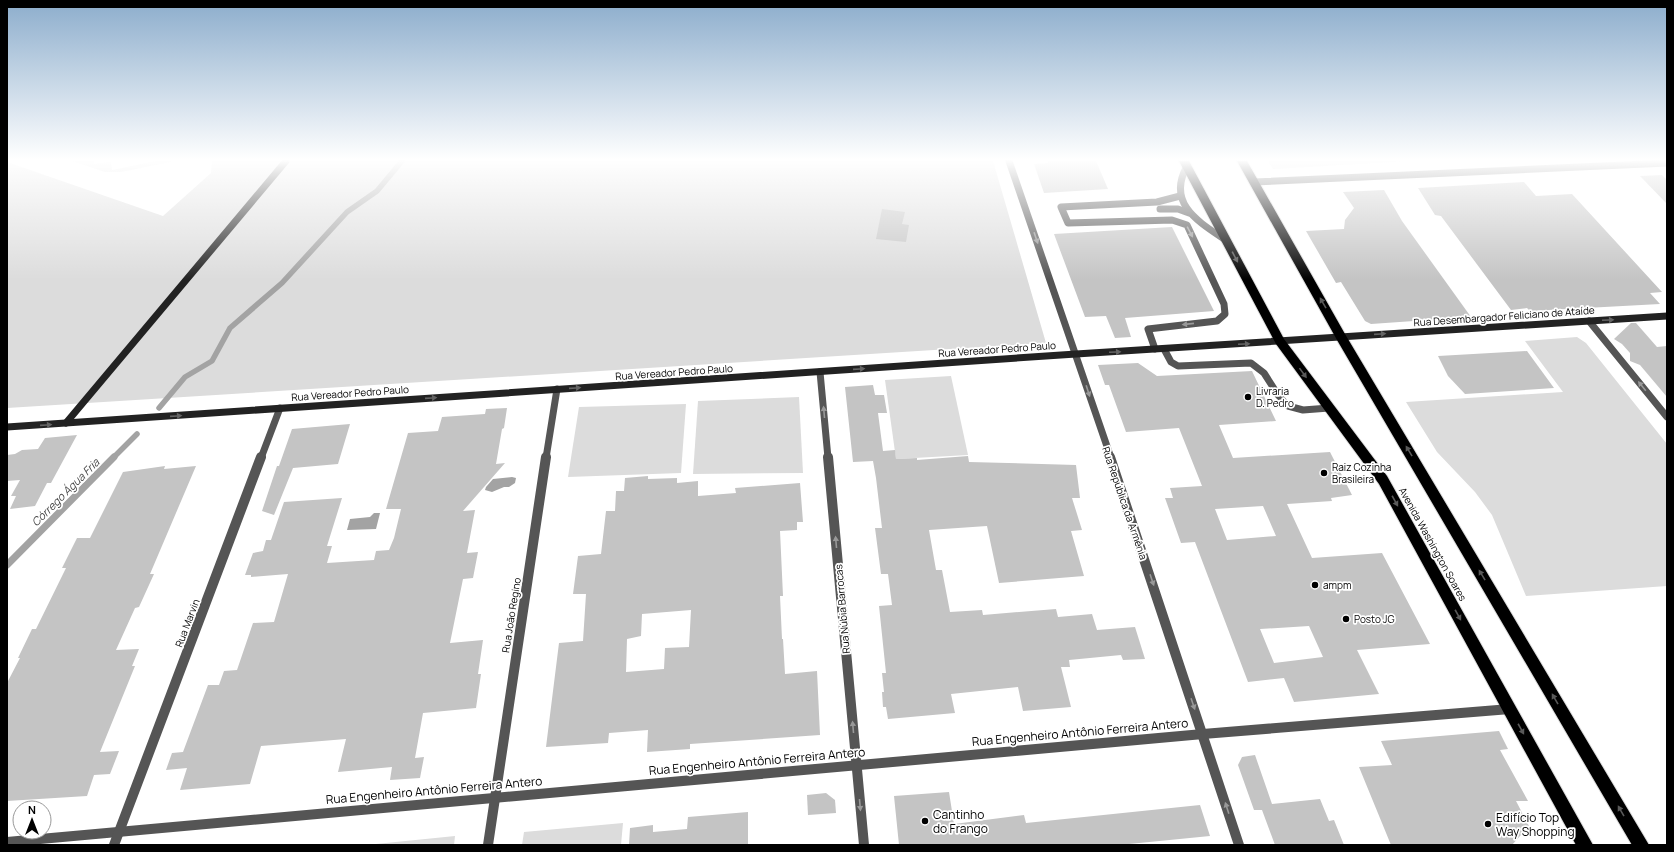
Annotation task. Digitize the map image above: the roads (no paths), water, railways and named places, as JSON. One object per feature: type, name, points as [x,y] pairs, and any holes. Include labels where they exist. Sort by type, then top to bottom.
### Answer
[{"type":"highway","name":"Avenida Washington Soares","points":[[1206,201],[1280,341],[1383,480],[1585,845]]},
{"type":"highway","points":[[1265,201],[1342,337],[1641,845]]},
{"type":"street","points":[[66,423],[253,201]]},
{"type":"street","name":"Rua República da Armênia","points":[[1024,201],[1239,845]]},
{"type":"street","points":[[1155,349],[1148,332],[1150,328],[1217,321],[1225,314],[1224,304],[1187,225],[1179,221],[1172,220],[1068,223],[1061,207],[1162,201]]},
{"type":"street","points":[[1183,201],[1189,213]]},
{"type":"street","points":[[1160,209],[1178,209],[1189,213],[1227,241]]},
{"type":"street","name":"Rua Desembargador Feliciano de Ataíde","points":[[1342,337],[1667,316]]},
{"type":"street","points":[[1589,321],[1667,417]]},
{"type":"street","name":"Rua Vereador Pedro Paulo","points":[[7,427],[1342,337]]},
{"type":"street","points":[[1164,349],[1172,364],[1178,366],[1252,363],[1262,368],[1280,399],[1288,407],[1294,409],[1329,408]]},
{"type":"street","name":"Rua Núbia Barrocas","points":[[820,372],[864,845]]},
{"type":"street","name":"Rua João Regino","points":[[488,845],[494,797],[557,389]]},
{"type":"street","name":"Rua Marvin","points":[[114,845],[280,408]]},
{"type":"street","name":"Rua Engenheiro Antônio Ferreira Antero","points":[[7,842],[1203,734],[1510,709]]},
{"type":"waterway","name":"Córrego Água Fria","points":[[159,408],[185,377],[212,361],[230,328],[282,283],[347,212],[363,201]]},
{"type":"waterway","name":"Córrego Água Fria","points":[[114,457],[137,434]]},
{"type":"waterway","name":"Córrego Água Fria","points":[[7,565],[114,457]]},
{"type":"place","name":"Livraria D. Pedro","points":[[1248,397]]},
{"type":"place","name":"Raiz Cozinha Brasileira","points":[[1324,473]]},
{"type":"place","name":"ampm","points":[[1315,585]]},
{"type":"place","name":"Posto JG","points":[[1346,619]]},
{"type":"place","name":"Cantinho do Frango","points":[[925,821]]},
{"type":"place","name":"Edifício Top Way Shopping","points":[[1488,824]]}]
